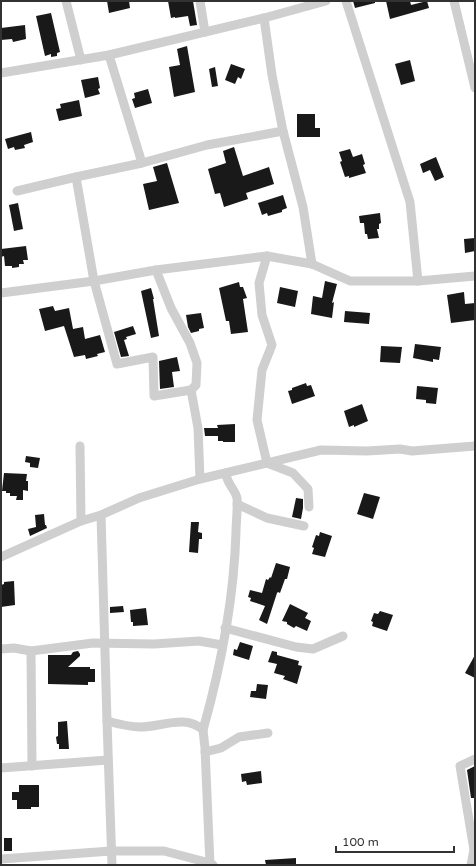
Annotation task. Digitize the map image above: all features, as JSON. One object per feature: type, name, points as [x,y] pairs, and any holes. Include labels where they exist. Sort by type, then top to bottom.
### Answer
[{"type":"street","points":[[66,1],[81,60]]},
{"type":"street","points":[[200,1],[205,32]]},
{"type":"street","points":[[1,73],[109,55],[264,18],[326,1]]},
{"type":"street","points":[[346,1],[410,202],[418,280]]},
{"type":"street","points":[[454,1],[475,88]]},
{"type":"street","points":[[264,18],[272,75],[283,131],[304,207],[312,264]]},
{"type":"street","points":[[109,55],[142,163]]},
{"type":"street","points":[[17,191],[142,163],[207,144],[283,131]]},
{"type":"street","points":[[76,177],[94,281],[117,364],[153,358],[154,396],[191,390],[196,385],[197,363],[190,343],[171,308],[156,270]]},
{"type":"street","points":[[1,293],[94,281],[156,270],[267,256],[312,264],[350,281],[418,280],[475,276]]},
{"type":"street","points":[[267,256],[259,283],[262,315],[272,345],[262,370],[257,420],[267,463]]},
{"type":"street","points":[[191,390],[198,428],[200,479]]},
{"type":"street","points":[[80,446],[81,521]]},
{"type":"street","points":[[1,557],[81,521],[102,515],[139,498],[200,479],[321,450],[368,451],[400,449],[412,451],[475,446]]},
{"type":"street","points":[[267,463],[294,473],[308,488],[309,507]]},
{"type":"street","points":[[1,859],[111,851],[164,851],[211,864],[203,730],[216,683],[226,628],[235,556],[237,498],[226,478],[226,473]]},
{"type":"street","points":[[237,504],[267,518],[304,526]]},
{"type":"street","points":[[102,515],[112,865]]},
{"type":"street","points":[[1,549],[10,553]]},
{"type":"street","points":[[226,628],[296,647],[312,649],[343,636]]},
{"type":"street","points":[[1,649],[14,648],[31,651],[93,643],[154,644],[199,641],[222,645]]},
{"type":"street","points":[[31,651],[32,766]]},
{"type":"street","points":[[107,721],[129,727],[143,727],[175,722],[191,722],[203,730]]},
{"type":"street","points":[[205,752],[221,748],[239,737],[268,733]]},
{"type":"street","points":[[471,865],[474,850],[460,766],[475,759]]},
{"type":"street","points":[[1,768],[108,760]]},
{"type":"building","points":[[107,1],[129,1],[130,8],[109,13]]},
{"type":"building","points":[[168,1],[193,1],[197,25],[190,26],[188,16],[171,18]]},
{"type":"building","points":[[353,1],[375,1],[375,3],[355,8]]},
{"type":"building","points":[[386,1],[410,1],[411,5],[427,1],[429,8],[390,19]]},
{"type":"building","points":[[51,13],[60,52],[57,53],[57,56],[51,57],[51,54],[45,56],[36,16]]},
{"type":"building","points":[[25,25],[26,39],[13,42],[12,39],[1,40],[1,28]]},
{"type":"building","points":[[187,46],[195,92],[174,97],[169,67],[180,65],[177,49]]},
{"type":"building","points":[[410,60],[415,81],[401,85],[395,64]]},
{"type":"building","points":[[231,64],[245,69],[241,79],[238,77],[235,84],[225,80]]},
{"type":"building","points":[[215,67],[218,86],[212,87],[209,69]]},
{"type":"building","points":[[98,77],[100,88],[98,89],[100,94],[85,98],[81,80]]},
{"type":"building","points":[[148,89],[152,103],[135,108],[132,99],[135,98],[134,93]]},
{"type":"building","points":[[79,100],[82,116],[59,121],[56,109],[61,108],[60,104]]},
{"type":"building","points":[[297,114],[315,114],[315,128],[320,128],[320,137],[297,137]]},
{"type":"building","points":[[31,132],[33,142],[24,145],[25,148],[15,150],[14,147],[8,149],[5,139]]},
{"type":"building","points":[[234,147],[243,176],[269,167],[274,184],[246,193],[248,199],[224,207],[220,193],[215,194],[208,169],[226,163],[223,151]]},
{"type":"building","points":[[350,149],[353,157],[362,154],[365,164],[363,165],[366,173],[349,178],[349,176],[345,177],[340,162],[342,161],[339,152]]},
{"type":"building","points":[[436,157],[444,177],[435,181],[430,170],[423,173],[420,164]]},
{"type":"building","points":[[167,163],[179,203],[149,210],[143,184],[157,181],[153,167]]},
{"type":"building","points":[[283,195],[287,208],[282,210],[282,212],[268,216],[267,213],[262,215],[258,203]]},
{"type":"building","points":[[18,203],[23,229],[14,231],[9,205]]},
{"type":"building","points":[[380,213],[381,223],[379,224],[379,229],[377,229],[379,238],[368,239],[367,234],[365,234],[364,223],[360,223],[359,216]]},
{"type":"building","points":[[475,238],[475,251],[465,253],[464,239]]},
{"type":"building","points":[[26,246],[28,260],[23,260],[24,264],[19,264],[19,267],[12,268],[12,266],[5,266],[4,256],[1,257],[1,249]]},
{"type":"building","points":[[325,281],[337,284],[332,303],[334,302],[332,318],[311,314],[313,296],[322,298]]},
{"type":"building","points":[[239,282],[240,287],[243,287],[247,298],[243,299],[248,332],[231,334],[229,321],[226,321],[219,288]]},
{"type":"building","points":[[280,287],[298,291],[295,307],[277,303]]},
{"type":"building","points":[[151,288],[159,336],[151,338],[141,291]]},
{"type":"building","points":[[464,292],[465,304],[475,303],[475,320],[451,323],[447,295]]},
{"type":"building","points":[[53,306],[55,311],[69,308],[73,329],[83,327],[85,339],[100,335],[105,352],[97,354],[98,356],[86,359],[85,355],[74,357],[64,326],[45,331],[39,309]]},
{"type":"building","points":[[345,311],[370,313],[369,324],[344,322]]},
{"type":"building","points":[[201,313],[204,328],[191,333],[188,327],[186,315]]},
{"type":"building","points":[[133,326],[136,334],[126,337],[127,339],[124,340],[129,356],[121,357],[114,332]]},
{"type":"building","points":[[415,344],[441,347],[439,360],[433,359],[433,362],[413,358]]},
{"type":"building","points":[[381,346],[402,347],[400,363],[380,362]]},
{"type":"building","points":[[177,357],[180,371],[172,372],[174,387],[160,389],[159,361]]},
{"type":"building","points":[[306,383],[307,386],[311,385],[315,396],[292,404],[288,391]]},
{"type":"building","points":[[417,386],[438,388],[436,404],[426,403],[426,400],[416,399]]},
{"type":"building","points":[[362,404],[368,421],[354,427],[354,425],[349,427],[344,411]]},
{"type":"building","points":[[235,424],[235,442],[218,441],[218,436],[205,436],[204,428],[218,428],[217,425]]},
{"type":"building","points":[[26,456],[40,458],[38,468],[30,467],[30,463],[25,462]]},
{"type":"building","points":[[4,473],[27,474],[26,481],[28,481],[28,491],[23,490],[23,500],[16,500],[17,496],[10,496],[10,493],[2,491]]},
{"type":"building","points":[[364,493],[380,497],[373,519],[357,514]]},
{"type":"building","points":[[296,498],[303,499],[301,519],[292,517]]},
{"type":"building","points":[[44,514],[45,525],[47,528],[30,536],[28,529],[36,527],[35,515]]},
{"type":"building","points":[[191,522],[199,522],[198,532],[202,533],[202,539],[199,539],[198,553],[189,552]]},
{"type":"building","points":[[320,532],[332,536],[325,557],[312,554],[314,548],[312,547],[316,535],[319,536]]},
{"type":"building","points":[[276,563],[290,567],[287,579],[285,579],[280,593],[277,593],[267,624],[259,620],[265,606],[250,601],[251,598],[248,597],[250,590],[262,593],[266,579],[268,580],[270,577],[271,578]]},
{"type":"building","points":[[14,581],[15,605],[1,607],[1,585],[4,584],[4,582]]},
{"type":"building","points":[[290,604],[308,613],[305,618],[311,621],[307,631],[296,626],[294,628],[287,624],[287,622],[282,621]]},
{"type":"building","points":[[123,606],[124,612],[110,613],[110,607]]},
{"type":"building","points":[[146,608],[148,625],[133,626],[133,622],[131,622],[130,610]]},
{"type":"building","points":[[380,611],[393,615],[387,631],[372,626],[373,622],[371,621],[374,613],[378,614]]},
{"type":"building","points":[[240,642],[253,646],[249,660],[233,655],[234,649],[237,650]]},
{"type":"building","points":[[78,651],[80,656],[68,667],[90,667],[90,669],[95,669],[95,682],[88,682],[88,685],[48,684],[48,655],[71,655],[73,652]]},
{"type":"building","points":[[272,651],[277,652],[277,655],[299,661],[298,665],[302,666],[297,684],[283,679],[285,676],[274,673],[277,664],[268,662]]},
{"type":"building","points":[[475,655],[475,678],[465,673]]},
{"type":"building","points":[[257,684],[268,685],[266,699],[250,697],[251,691],[256,691]]},
{"type":"building","points":[[67,721],[69,749],[59,749],[59,744],[57,744],[56,737],[58,736],[58,722]]},
{"type":"building","points":[[475,766],[475,798],[471,798],[467,770]]},
{"type":"building","points":[[261,771],[262,783],[247,785],[246,781],[242,782],[241,774]]},
{"type":"building","points":[[19,785],[39,785],[39,807],[31,807],[31,809],[17,809],[17,800],[12,800],[12,792],[19,792]]},
{"type":"building","points":[[4,838],[12,838],[12,851],[4,851]]},
{"type":"building","points":[[296,858],[296,865],[266,865],[265,860]]}]
